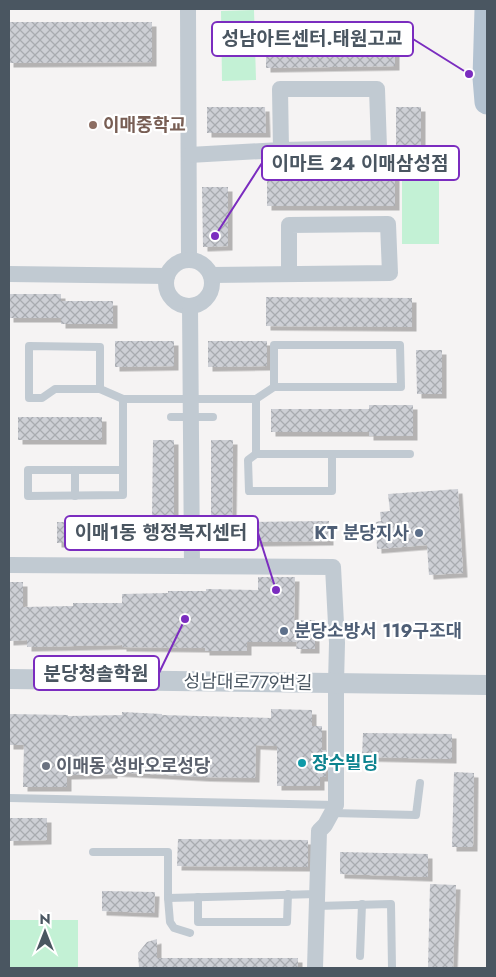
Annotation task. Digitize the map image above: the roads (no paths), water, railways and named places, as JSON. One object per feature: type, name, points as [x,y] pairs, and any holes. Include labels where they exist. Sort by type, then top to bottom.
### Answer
[{"type":"main road","points":[[485,15],[484,78],[487,102]]},
{"type":"street","points":[[188,9],[189,259]]},
{"type":"street","points":[[189,155],[281,150],[380,148],[377,89],[280,89],[281,150]]},
{"type":"street","points":[[211,275],[390,273],[388,224],[289,225],[289,274]]},
{"type":"street","points":[[182,260],[197,261],[204,265],[211,275],[212,286],[210,294],[205,300],[190,306],[183,306],[170,297],[165,283],[170,269],[182,260]]},
{"type":"street","points":[[9,274],[166,276]]},
{"type":"street","points":[[190,306],[192,566]]},
{"type":"street","points":[[9,565],[333,566],[337,643],[334,809],[325,825],[318,831],[315,968]]},
{"type":"street","name":"성남대로779번길","points":[[9,679],[487,685]]},
{"type":"lane","points":[[100,389],[100,347],[29,346],[29,398],[42,398],[54,389],[100,389],[123,399],[256,400],[274,387],[401,387],[400,345],[274,345],[274,387]]},
{"type":"lane","points":[[123,399],[123,470],[123,495],[28,496],[28,470],[123,470]]},
{"type":"lane","points":[[256,400],[256,454]]},
{"type":"lane","points":[[171,417],[212,417]]},
{"type":"lane","points":[[332,454],[332,491],[249,491],[248,460],[256,454],[332,454],[410,454]]},
{"type":"lane","points":[[74,470],[74,496]]},
{"type":"lane","points":[[9,798],[334,809],[416,815],[420,783]]},
{"type":"lane","points":[[93,852],[168,852],[170,922],[174,928],[190,934]]},
{"type":"lane","points":[[198,897],[198,922],[286,922],[288,894]]},
{"type":"lane","points":[[168,898],[288,894],[317,900],[362,904],[391,904],[392,968]]},
{"type":"lane","points":[[360,956],[362,904]]},
{"type":"place","name":"성남아트센터.태원고교","points":[[469,74]]},
{"type":"place","name":"이매중학교","points":[[93,125]]},
{"type":"place","name":"이마트 24 이매삼성점","points":[[215,236]]},
{"type":"place","name":"KT 분당지사","points":[[419,533]]},
{"type":"place","name":"이매1동 행정복지센터","points":[[276,590]]},
{"type":"place","name":"분당청솔학원","points":[[185,619]]},
{"type":"place","name":"분당소방서 119구조대","points":[[284,631]]},
{"type":"place","name":"장수빌딩","points":[[302,763]]},
{"type":"place","name":"이매동 성바오로성당","points":[[46,766]]}]
